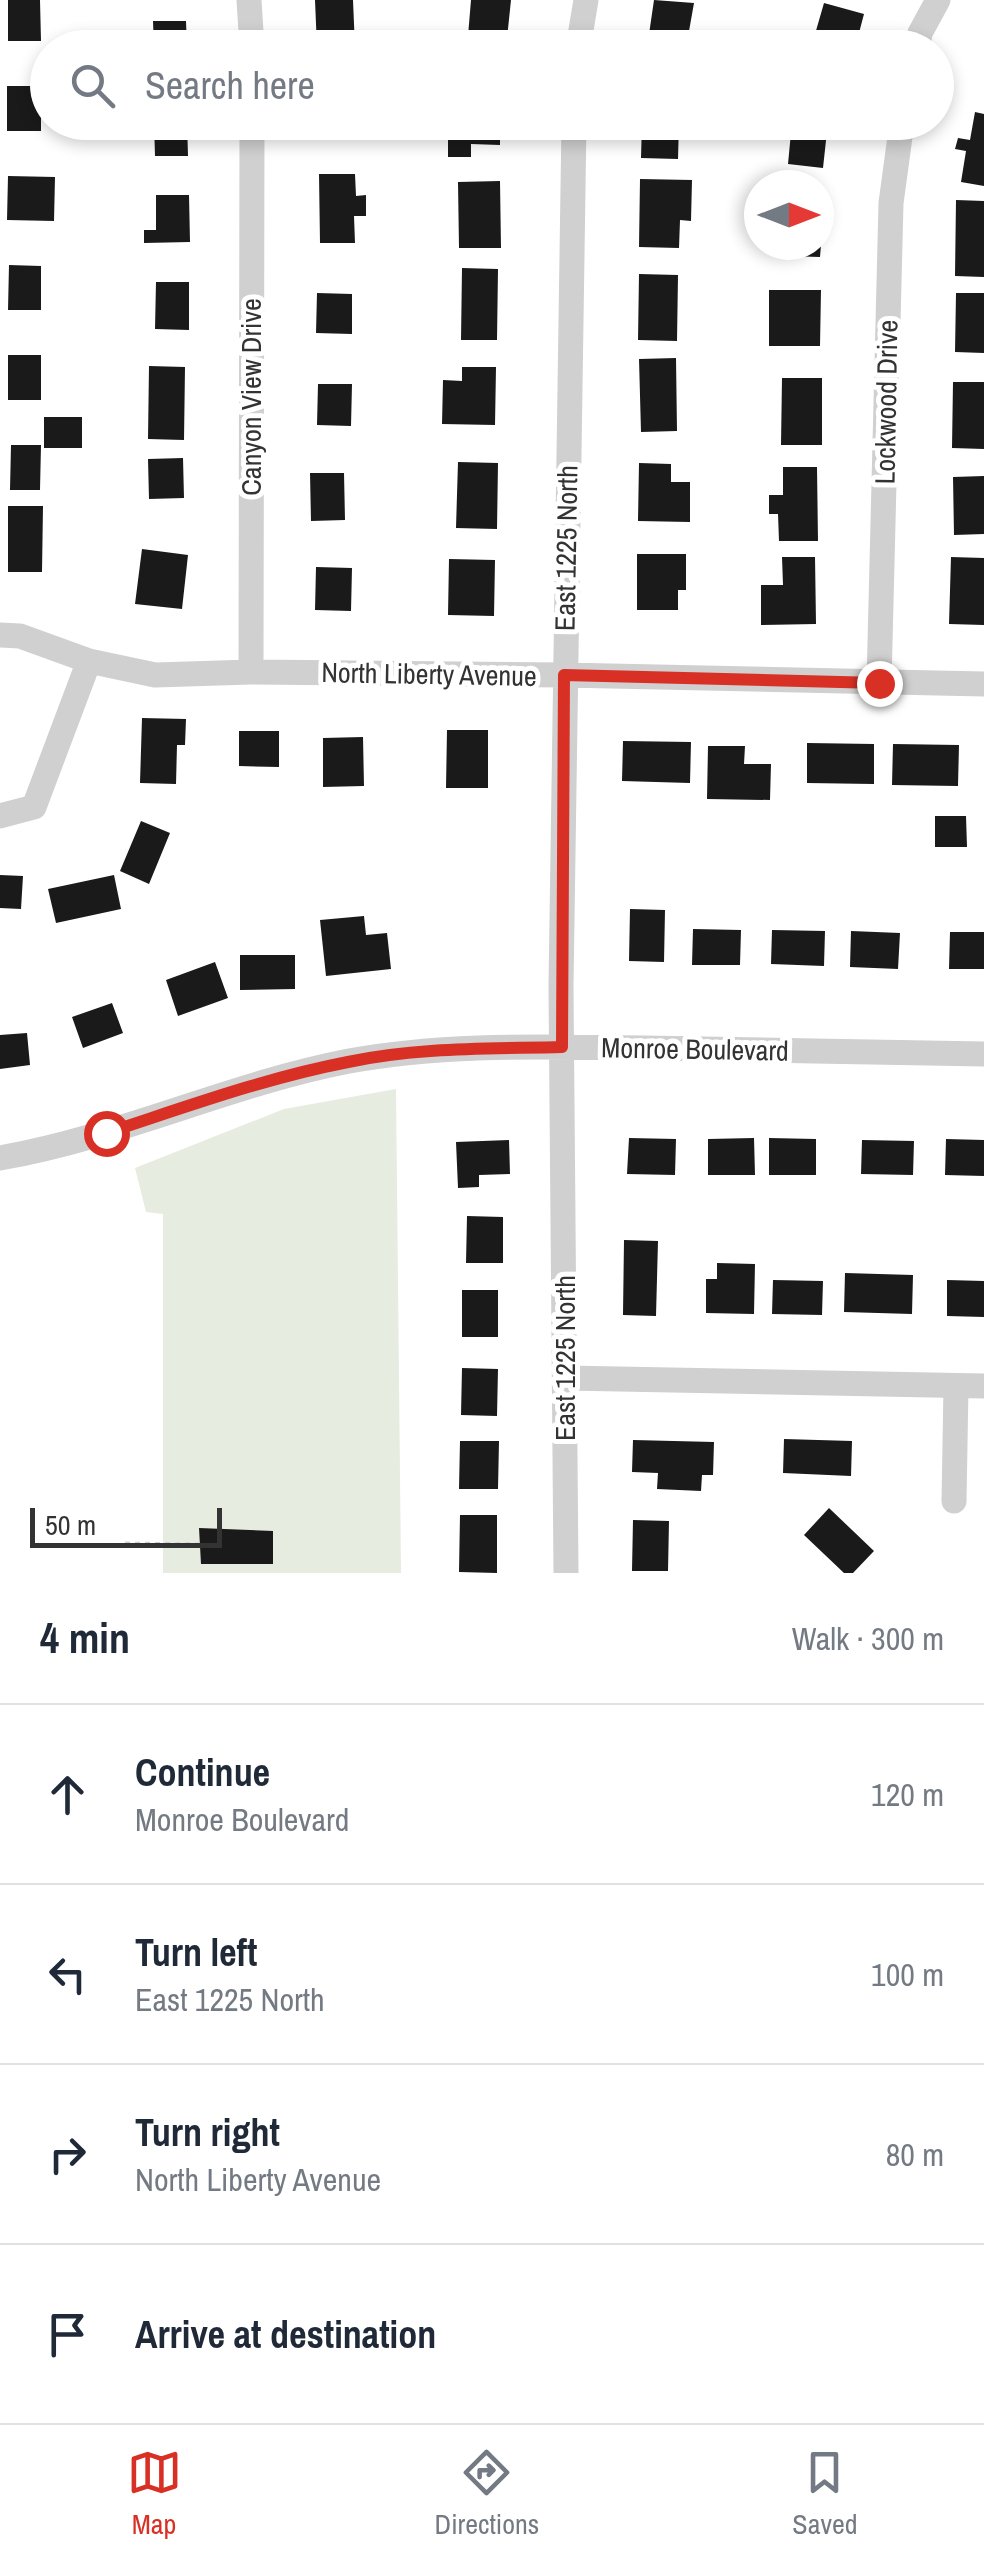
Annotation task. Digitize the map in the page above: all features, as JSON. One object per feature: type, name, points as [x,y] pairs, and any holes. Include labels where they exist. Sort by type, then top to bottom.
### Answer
[{"type":"street","points":[[249,0],[251,30]]},
{"type":"street","points":[[581,30],[586,0]]},
{"type":"street","points":[[922,30],[938,0]]},
{"type":"street","name":"Canyon View Drive","points":[[251,672],[252,140]]},
{"type":"street","name":"East 1225 North","points":[[566,1573],[562,1047],[574,140]]},
{"type":"street","name":"Lockwood Drive","points":[[879,683],[891,203],[900,140]]},
{"type":"street","name":"North Liberty Avenue","points":[[0,635],[20,636],[89,661],[155,675],[564,675],[984,684]]},
{"type":"street","points":[[0,816],[34,808],[89,661]]},
{"type":"street","name":"Monroe Boulevard","points":[[0,1158],[106,1133],[254,1084],[350,1061],[436,1050],[562,1047],[984,1054]]},
{"type":"street","points":[[566,1378],[984,1386]]},
{"type":"street","points":[[954,1501],[956,1386]]},
{"type":"path","points":[[125,1544],[202,1544]]},
{"type":"shaded area","points":[[396,1089],[401,1573],[163,1573],[163,1214],[146,1212],[135,1168],[284,1109]]},
{"type":"building","points":[[8,0],[40,0],[41,30],[30,30],[30,41],[8,41]]},
{"type":"building","points":[[315,0],[353,0],[354,30],[316,30]]},
{"type":"building","points":[[471,0],[511,0],[508,30],[468,30]]},
{"type":"building","points":[[654,0],[694,3],[689,30],[650,30]]},
{"type":"building","points":[[824,3],[864,14],[860,30],[816,30]]},
{"type":"building","points":[[153,21],[186,21],[186,30],[153,30]]},
{"type":"building","points":[[7,86],[30,86],[30,131],[7,131]]},
{"type":"building","points":[[975,112],[984,114],[984,186],[961,182],[966,151],[955,149],[958,138],[970,140]]},
{"type":"building","points":[[155,140],[188,140],[188,156],[155,156]]},
{"type":"building","points":[[448,140],[500,140],[500,145],[471,144],[471,157],[448,157]]},
{"type":"building","points":[[642,140],[679,140],[678,159],[641,158]]},
{"type":"building","points":[[790,140],[826,140],[823,168],[788,164]]},
{"type":"building","points":[[319,174],[355,174],[356,196],[366,195],[366,216],[354,216],[355,243],[320,243]]},
{"type":"building","points":[[8,176],[55,177],[54,221],[7,220]]},
{"type":"building","points":[[640,179],[692,180],[691,221],[680,220],[679,248],[639,247]]},
{"type":"building","points":[[500,181],[501,248],[459,248],[458,182]]},
{"type":"building","points":[[156,195],[189,195],[190,242],[144,243],[144,230],[156,230]]},
{"type":"building","points":[[956,200],[984,201],[984,277],[955,276]]},
{"type":"building","points":[[9,265],[41,266],[41,310],[8,310]]},
{"type":"building","points":[[462,268],[498,269],[497,340],[461,340]]},
{"type":"building","points":[[639,274],[678,275],[677,341],[638,340]]},
{"type":"building","points":[[156,282],[189,282],[189,330],[155,329]]},
{"type":"building","points":[[769,290],[821,290],[820,346],[769,346]]},
{"type":"building","points":[[317,293],[352,294],[352,334],[316,333]]},
{"type":"building","points":[[956,293],[984,293],[984,353],[955,352]]},
{"type":"building","points":[[8,355],[41,355],[41,400],[8,400]]},
{"type":"building","points":[[676,358],[677,431],[641,432],[639,359]]},
{"type":"building","points":[[149,366],[185,367],[184,440],[148,439]]},
{"type":"building","points":[[462,367],[496,367],[495,425],[442,424],[443,380],[462,381]]},
{"type":"building","points":[[782,378],[822,378],[822,445],[781,445]]},
{"type":"building","points":[[953,382],[984,382],[984,449],[952,448]]},
{"type":"building","points":[[318,384],[352,384],[351,426],[317,425]]},
{"type":"building","points":[[44,417],[82,417],[82,448],[44,448]]},
{"type":"building","points":[[11,445],[41,445],[40,490],[10,490]]},
{"type":"building","points":[[183,458],[184,498],[149,499],[148,459]]},
{"type":"building","points":[[458,462],[498,463],[497,529],[456,528]]},
{"type":"building","points":[[639,463],[671,464],[671,482],[690,482],[690,522],[638,521]]},
{"type":"building","points":[[783,467],[817,467],[818,541],[779,541],[778,514],[769,514],[769,495],[783,495]]},
{"type":"building","points":[[310,473],[344,473],[345,520],[311,521]]},
{"type":"building","points":[[984,476],[984,534],[954,535],[953,477]]},
{"type":"building","points":[[8,506],[43,506],[42,572],[8,572]]},
{"type":"building","points":[[142,549],[188,555],[182,609],[135,604]]},
{"type":"building","points":[[637,554],[686,554],[686,590],[678,590],[678,610],[637,610]]},
{"type":"building","points":[[782,557],[815,557],[816,624],[761,625],[761,585],[783,585]]},
{"type":"building","points":[[951,557],[984,558],[984,625],[949,624]]},
{"type":"building","points":[[449,559],[495,560],[494,616],[448,615]]},
{"type":"building","points":[[316,567],[352,568],[351,611],[315,610]]},
{"type":"building","points":[[142,718],[186,719],[185,745],[177,745],[176,784],[140,783]]},
{"type":"building","points":[[447,730],[488,730],[488,788],[446,788]]},
{"type":"building","points":[[239,731],[279,731],[279,767],[239,766]]},
{"type":"building","points":[[363,737],[364,786],[323,787],[323,738]]},
{"type":"building","points":[[623,741],[691,742],[690,783],[622,781]]},
{"type":"building","points":[[807,743],[874,744],[874,784],[807,783]]},
{"type":"building","points":[[893,744],[959,745],[958,786],[892,785]]},
{"type":"building","points":[[708,746],[745,746],[744,764],[771,764],[770,800],[707,799]]},
{"type":"building","points":[[935,816],[966,816],[967,847],[935,847]]},
{"type":"building","points":[[141,821],[170,833],[149,884],[120,871]]},
{"type":"building","points":[[0,875],[23,876],[21,909],[0,908]]},
{"type":"building","points":[[114,875],[121,909],[56,923],[48,889]]},
{"type":"building","points":[[630,909],[665,910],[664,962],[629,961]]},
{"type":"building","points":[[364,916],[366,935],[387,933],[391,969],[326,976],[320,920]]},
{"type":"building","points":[[693,929],[741,930],[740,965],[692,965]]},
{"type":"building","points":[[772,930],[825,931],[824,966],[771,964]]},
{"type":"building","points":[[851,931],[900,933],[898,969],[850,967]]},
{"type":"building","points":[[950,932],[984,932],[984,969],[949,969]]},
{"type":"building","points":[[240,955],[295,955],[295,989],[240,990]]},
{"type":"building","points":[[215,962],[228,998],[178,1016],[166,980]]},
{"type":"building","points":[[112,1003],[123,1033],[83,1048],[72,1017]]},
{"type":"building","points":[[27,1033],[30,1065],[0,1069],[0,1035]]},
{"type":"building","points":[[629,1138],[676,1139],[675,1175],[627,1174]]},
{"type":"building","points":[[754,1138],[755,1175],[708,1175],[708,1139]]},
{"type":"building","points":[[769,1138],[816,1139],[816,1175],[769,1175]]},
{"type":"building","points":[[946,1139],[984,1140],[984,1176],[945,1175]]},
{"type":"building","points":[[509,1140],[510,1174],[479,1175],[479,1187],[458,1188],[456,1142]]},
{"type":"building","points":[[862,1140],[914,1141],[913,1175],[861,1174]]},
{"type":"building","points":[[467,1216],[503,1217],[503,1263],[466,1263]]},
{"type":"building","points":[[624,1240],[658,1241],[656,1316],[623,1315]]},
{"type":"building","points":[[717,1263],[755,1264],[754,1314],[706,1313],[706,1279],[717,1279]]},
{"type":"building","points":[[845,1273],[913,1275],[912,1314],[844,1312]]},
{"type":"building","points":[[773,1280],[823,1281],[822,1315],[772,1314]]},
{"type":"building","points":[[947,1280],[984,1281],[984,1317],[947,1316]]},
{"type":"building","points":[[462,1290],[498,1290],[498,1337],[462,1337]]},
{"type":"building","points":[[462,1368],[498,1369],[497,1416],[461,1415]]},
{"type":"building","points":[[784,1439],[852,1441],[851,1476],[783,1473]]},
{"type":"building","points":[[633,1440],[714,1442],[713,1475],[702,1475],[701,1491],[657,1489],[658,1473],[632,1472]]},
{"type":"building","points":[[460,1441],[499,1441],[498,1489],[459,1489]]},
{"type":"building","points":[[829,1508],[874,1551],[853,1573],[844,1573],[804,1535]]},
{"type":"building","points":[[460,1515],[497,1515],[497,1573],[459,1572]]},
{"type":"building","points":[[633,1520],[669,1521],[668,1571],[632,1571]]},
{"type":"building","points":[[199,1528],[273,1531],[273,1564],[201,1564]]},
{"type":"route","points":[[106,1133],[254,1084],[350,1061],[436,1050],[562,1047],[564,675],[879,683]]}]
